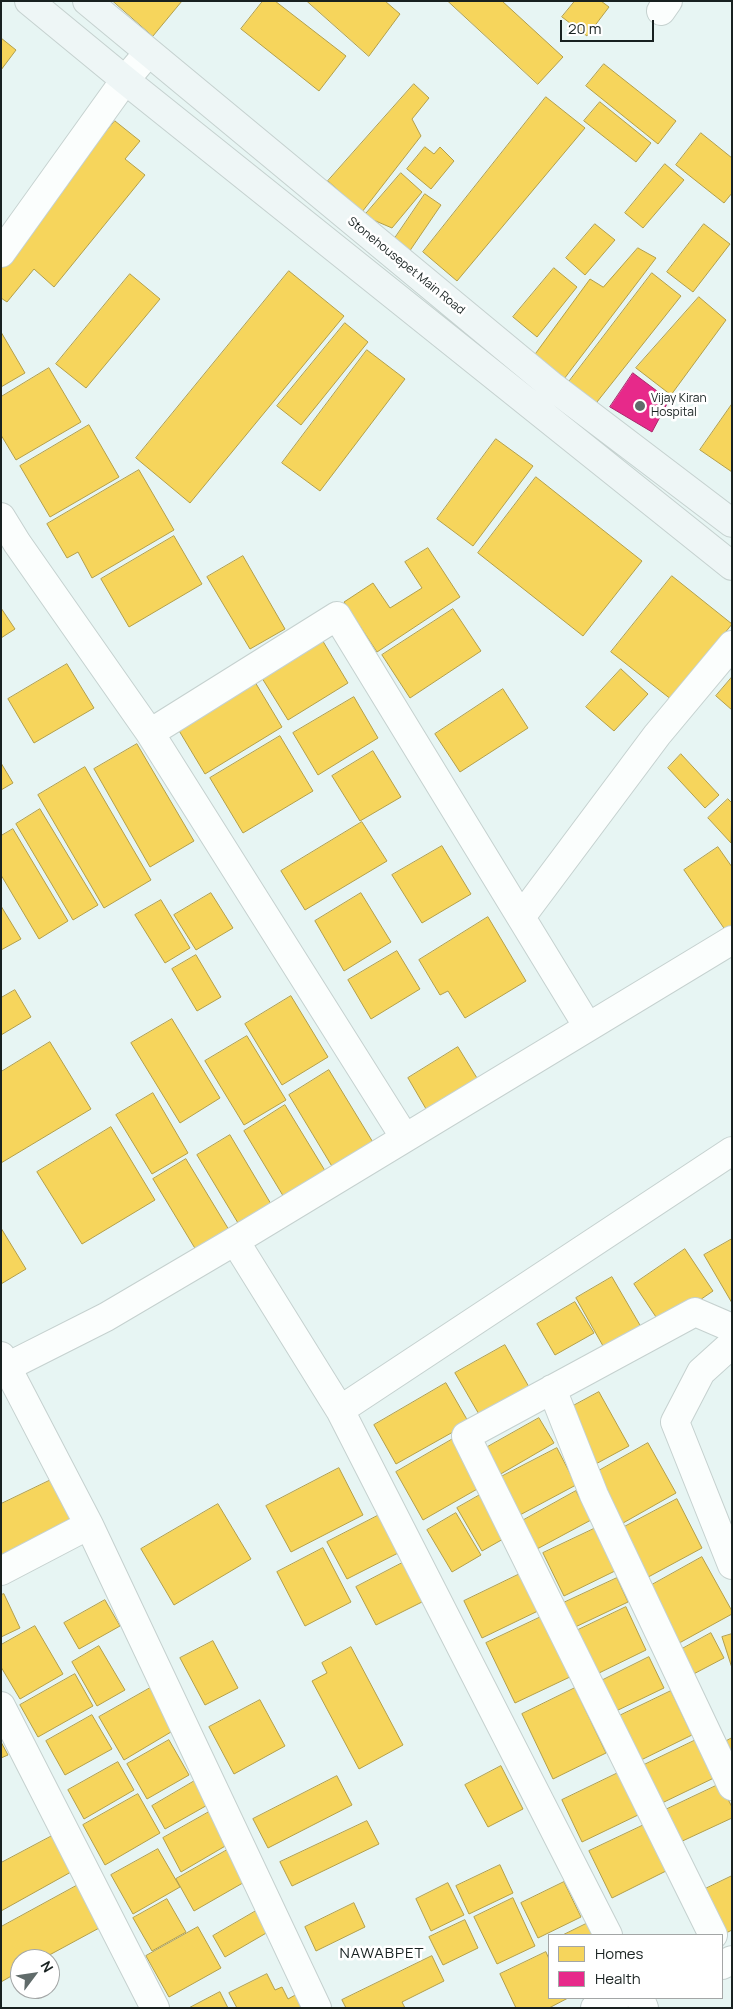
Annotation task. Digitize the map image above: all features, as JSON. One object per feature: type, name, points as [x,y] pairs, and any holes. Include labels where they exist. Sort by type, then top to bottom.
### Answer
[{"type":"main road","points":[[29,1],[732,566]]},
{"type":"main road","name":"Stonehousepet Main Road","points":[[87,1],[553,388],[726,519]]},
{"type":"main road","points":[[700,542],[726,519]]},
{"type":"street","points":[[1,254],[125,80],[148,53]]},
{"type":"street","points":[[1,517],[17,543],[150,733],[405,1138]]},
{"type":"street","points":[[150,733],[336,616],[588,1027]]},
{"type":"street","points":[[521,917],[657,735],[732,645]]},
{"type":"street","points":[[317,2008],[89,1525],[4,1365],[106,1317],[732,940]]},
{"type":"street","points":[[340,1410],[732,1151]]},
{"type":"street","points":[[235,1241],[340,1410],[607,1934]]},
{"type":"street","points":[[713,1934],[466,1436],[695,1312],[732,1328]]},
{"type":"street","points":[[732,1344],[701,1372],[675,1422],[732,1565]]},
{"type":"street","points":[[552,1389],[594,1495],[732,1786]]},
{"type":"street","points":[[1,1571],[89,1525]]},
{"type":"street","points":[[1,1706],[155,2008]]},
{"type":"street","points":[[595,2008],[616,1999]]},
{"type":"building: Homes","points":[[113,1],[182,1],[153,36]]},
{"type":"building: Homes","points":[[263,1],[275,1],[346,56],[319,91],[241,29]]},
{"type":"building: Homes","points":[[307,1],[385,1],[400,14],[369,56]]},
{"type":"building: Homes","points":[[448,1],[502,1],[563,57],[538,84]]},
{"type":"building: Homes","points":[[575,1],[601,1],[609,7],[587,36],[562,17]]},
{"type":"building: Homes","points":[[1,38],[16,50],[1,70]]},
{"type":"building: Homes","points":[[604,64],[676,121],[658,144],[586,86]]},
{"type":"building: Homes","points":[[414,84],[429,98],[412,119],[421,136],[362,212],[328,181]]},
{"type":"building: Homes","points":[[546,97],[585,128],[457,281],[423,252]]},
{"type":"building: Homes","points":[[600,102],[651,143],[636,162],[584,121]]},
{"type":"building: Homes","points":[[115,121],[140,141],[125,159],[145,175],[54,287],[34,269],[7,302],[1,298],[1,259]]},
{"type":"building: Homes","points":[[701,133],[732,158],[732,193],[724,203],[676,165]]},
{"type":"building: Homes","points":[[425,147],[434,154],[440,147],[454,161],[431,189],[407,169]]},
{"type":"building: Homes","points":[[665,164],[684,180],[643,228],[625,213]]},
{"type":"building: Homes","points":[[401,173],[422,192],[392,228],[364,216]]},
{"type":"building: Homes","points":[[425,194],[441,205],[409,252],[393,241]]},
{"type":"building: Homes","points":[[595,224],[615,240],[585,275],[566,258]]},
{"type":"building: Homes","points":[[704,224],[730,244],[693,292],[667,272]]},
{"type":"building: Homes","points":[[638,248],[656,258],[564,379],[533,357],[590,279],[603,287]]},
{"type":"building: Homes","points":[[554,268],[577,287],[537,337],[513,317]]},
{"type":"building: Homes","points":[[289,271],[344,316],[190,503],[136,458]]},
{"type":"building: Homes","points":[[652,273],[681,296],[593,407],[565,387]]},
{"type":"building: Homes","points":[[130,274],[160,299],[86,388],[56,364]]},
{"type":"building: Homes","points":[[699,297],[726,320],[671,395],[636,368]]},
{"type":"building: Homes","points":[[345,323],[368,342],[301,425],[277,406]]},
{"type":"building: Homes","points":[[1,332],[25,373],[1,387]]},
{"type":"building: Homes","points":[[367,350],[405,379],[320,491],[282,463]]},
{"type":"building: Homes","points":[[49,368],[81,422],[16,460],[1,435],[1,397]]},
{"type":"building: Homes","points":[[732,404],[732,472],[700,450]]},
{"type":"building: Homes","points":[[89,425],[119,477],[50,517],[20,466]]},
{"type":"building: Homes","points":[[496,439],[533,466],[473,546],[437,519]]},
{"type":"building: Homes","points":[[139,470],[174,530],[92,578],[78,552],[67,558],[47,524]]},
{"type":"building: Homes","points":[[536,477],[642,561],[583,636],[478,553]]},
{"type":"building: Homes","points":[[174,536],[202,584],[129,627],[101,579]]},
{"type":"building: Homes","points":[[428,548],[460,597],[377,652],[344,602],[373,583],[390,608],[422,588],[405,562]]},
{"type":"building: Homes","points":[[243,556],[285,629],[250,649],[207,577]]},
{"type":"building: Homes","points":[[672,576],[732,624],[672,700],[611,652]]},
{"type":"building: Homes","points":[[1,608],[15,629],[1,638]]},
{"type":"building: Homes","points":[[453,609],[481,651],[410,698],[382,655]]},
{"type":"building: Homes","points":[[318,633],[348,683],[288,720],[257,670]]},
{"type":"building: Homes","points":[[67,664],[94,708],[34,743],[8,699]]},
{"type":"building: Homes","points":[[621,669],[648,694],[614,731],[586,707]]},
{"type":"building: Homes","points":[[252,677],[282,727],[205,774],[175,724]]},
{"type":"building: Homes","points":[[732,677],[732,710],[716,696]]},
{"type":"building: Homes","points":[[503,689],[528,728],[460,772],[435,734]]},
{"type":"building: Homes","points":[[354,697],[378,738],[318,775],[293,733]]},
{"type":"building: Homes","points":[[280,736],[313,791],[243,833],[210,778]]},
{"type":"building: Homes","points":[[137,744],[194,841],[150,867],[94,769]]},
{"type":"building: Homes","points":[[373,751],[401,797],[360,821],[332,776]]},
{"type":"building: Homes","points":[[681,754],[719,795],[705,808],[668,768]]},
{"type":"building: Homes","points":[[1,763],[13,783],[1,790]]},
{"type":"building: Homes","points":[[85,767],[151,880],[104,908],[38,795]]},
{"type":"building: Homes","points":[[728,799],[732,803],[731,843],[708,818]]},
{"type":"building: Homes","points":[[40,809],[98,905],[73,920],[16,824]]},
{"type":"building: Homes","points":[[362,822],[387,861],[305,910],[281,871]]},
{"type":"building: Homes","points":[[13,829],[68,921],[39,939],[1,875],[1,836]]},
{"type":"building: Homes","points":[[442,846],[471,894],[422,923],[392,875]]},
{"type":"building: Homes","points":[[718,847],[732,867],[732,936],[730,937],[684,870]]},
{"type":"building: Homes","points":[[211,893],[233,928],[196,950],[174,915]]},
{"type":"building: Homes","points":[[361,893],[391,942],[344,971],[315,921]]},
{"type":"building: Homes","points":[[161,900],[190,948],[165,963],[135,915]]},
{"type":"building: Homes","points":[[1,906],[21,939],[1,950]]},
{"type":"building: Homes","points":[[488,917],[526,981],[465,1018],[448,991],[440,995],[419,960]]},
{"type":"building: Homes","points":[[397,951],[420,989],[371,1019],[348,980]]},
{"type":"building: Homes","points":[[196,955],[221,997],[197,1011],[172,969]]},
{"type":"building: Homes","points":[[15,990],[31,1017],[1,1035],[1,998]]},
{"type":"building: Homes","points":[[291,996],[328,1057],[282,1085],[245,1024]]},
{"type":"building: Homes","points":[[172,1019],[220,1098],[180,1123],[131,1043]]},
{"type":"building: Homes","points":[[247,1036],[286,1100],[244,1125],[205,1061]]},
{"type":"building: Homes","points":[[50,1042],[91,1109],[1,1163],[1,1072]]},
{"type":"building: Homes","points":[[458,1047],[480,1083],[429,1114],[408,1078]]},
{"type":"building: Homes","points":[[329,1070],[374,1144],[333,1168],[289,1095]]},
{"type":"building: Homes","points":[[153,1093],[188,1153],[152,1174],[116,1115]]},
{"type":"building: Homes","points":[[285,1105],[327,1174],[285,1199],[244,1131]]},
{"type":"building: Homes","points":[[111,1127],[155,1200],[82,1244],[37,1172]]},
{"type":"building: Homes","points":[[230,1135],[271,1204],[238,1223],[197,1155]]},
{"type":"building: Homes","points":[[186,1159],[229,1230],[196,1250],[153,1179]]},
{"type":"building: Homes","points":[[1,1228],[26,1269],[1,1284]]},
{"type":"building: Homes","points":[[732,1239],[732,1303],[704,1255]]},
{"type":"building: Homes","points":[[685,1249],[713,1291],[662,1326],[634,1284]]},
{"type":"building: Homes","points":[[612,1277],[644,1332],[607,1353],[576,1298]]},
{"type":"building: Homes","points":[[575,1302],[594,1333],[555,1355],[537,1324]]},
{"type":"building: Homes","points":[[505,1345],[529,1387],[480,1416],[455,1373]]},
{"type":"building: Homes","points":[[446,1383],[469,1423],[396,1464],[374,1425]]},
{"type":"building: Homes","points":[[599,1392],[629,1446],[592,1466],[562,1412]]},
{"type":"building: Homes","points":[[539,1418],[554,1443],[499,1475],[484,1449]]},
{"type":"building: Homes","points":[[458,1436],[486,1484],[423,1520],[396,1472]]},
{"type":"building: Homes","points":[[648,1443],[676,1493],[616,1527],[588,1477]]},
{"type":"building: Homes","points":[[557,1448],[576,1485],[518,1516],[499,1478]]},
{"type":"building: Homes","points":[[339,1468],[363,1515],[291,1552],[266,1506]]},
{"type":"building: Homes","points":[[53,1479],[73,1521],[1,1556],[1,1504]]},
{"type":"building: Homes","points":[[487,1491],[512,1534],[482,1551],[457,1508]]},
{"type":"building: Homes","points":[[576,1491],[591,1520],[537,1549],[522,1521]]},
{"type":"building: Homes","points":[[677,1499],[702,1548],[639,1582],[613,1533]]},
{"type":"building: Homes","points":[[218,1504],[251,1559],[174,1605],[141,1549]]},
{"type":"building: Homes","points":[[385,1512],[404,1550],[347,1579],[327,1542]]},
{"type":"building: Homes","points":[[456,1513],[481,1555],[452,1572],[427,1530]]},
{"type":"building: Homes","points":[[600,1526],[621,1568],[564,1596],[543,1553]]},
{"type":"building: Homes","points":[[323,1548],[351,1602],[305,1626],[277,1572]]},
{"type":"building: Homes","points":[[702,1557],[732,1614],[672,1647],[641,1591]]},
{"type":"building: Homes","points":[[410,1559],[430,1598],[376,1625],[356,1587]]},
{"type":"building: Homes","points":[[524,1572],[542,1609],[482,1638],[464,1601]]},
{"type":"building: Homes","points":[[617,1578],[628,1602],[571,1629],[559,1605]]},
{"type":"building: Homes","points":[[4,1594],[20,1628],[1,1637],[1,1595]]},
{"type":"building: Homes","points":[[105,1600],[120,1626],[79,1649],[64,1623]]},
{"type":"building: Homes","points":[[626,1607],[646,1650],[597,1674],[576,1631]]},
{"type":"building: Homes","points":[[543,1616],[572,1676],[515,1703],[486,1643]]},
{"type":"building: Homes","points":[[35,1626],[63,1674],[20,1699],[1,1667],[1,1645]]},
{"type":"building: Homes","points":[[711,1633],[724,1658],[686,1678],[673,1654]]},
{"type":"building: Homes","points":[[732,1634],[732,1668],[722,1637]]},
{"type":"building: Homes","points":[[213,1641],[238,1688],[205,1705],[180,1658]]},
{"type":"building: Homes","points":[[99,1646],[125,1690],[97,1706],[72,1662]]},
{"type":"building: Homes","points":[[351,1647],[403,1745],[359,1769],[312,1681],[327,1673],[322,1663]]},
{"type":"building: Homes","points":[[649,1657],[664,1688],[614,1712],[599,1682]]},
{"type":"building: Homes","points":[[75,1674],[93,1706],[38,1737],[20,1705]]},
{"type":"building: Homes","points":[[152,1687],[176,1729],[124,1760],[99,1717]]},
{"type":"building: Homes","points":[[575,1688],[606,1753],[553,1779],[522,1714]]},
{"type":"building: Homes","points":[[671,1691],[692,1735],[639,1761],[617,1717]]},
{"type":"building: Homes","points":[[260,1700],[285,1746],[234,1774],[209,1727]]},
{"type":"building: Homes","points":[[92,1715],[112,1749],[65,1775],[46,1741]]},
{"type":"building: Homes","points":[[700,1738],[718,1776],[662,1803],[644,1765]]},
{"type":"building: Homes","points":[[732,1738],[732,1768],[719,1745]]},
{"type":"building: Homes","points":[[169,1740],[189,1775],[147,1799],[127,1764]]},
{"type":"building: Homes","points":[[1,1742],[8,1755],[1,1758]]},
{"type":"building: Homes","points":[[118,1762],[134,1790],[84,1819],[68,1790]]},
{"type":"building: Homes","points":[[501,1766],[523,1809],[488,1827],[465,1785]]},
{"type":"building: Homes","points":[[618,1773],[638,1815],[582,1842],[562,1800]]},
{"type":"building: Homes","points":[[337,1776],[352,1805],[268,1848],[253,1819]]},
{"type":"building: Homes","points":[[198,1779],[211,1803],[165,1829],[152,1806]]},
{"type":"building: Homes","points":[[720,1784],[732,1807],[732,1818],[676,1844],[661,1812]]},
{"type":"building: Homes","points":[[138,1794],[160,1833],[105,1865],[83,1825]]},
{"type":"building: Homes","points":[[209,1812],[227,1845],[181,1872],[163,1838]]},
{"type":"building: Homes","points":[[367,1821],[379,1844],[292,1886],[280,1862]]},
{"type":"building: Homes","points":[[646,1824],[668,1870],[612,1898],[589,1851]]},
{"type":"building: Homes","points":[[52,1836],[71,1872],[1,1911],[1,1863]]},
{"type":"building: Homes","points":[[158,1849],[180,1887],[133,1914],[111,1875]]},
{"type":"building: Homes","points":[[229,1849],[248,1880],[194,1911],[176,1879]]},
{"type":"building: Homes","points":[[500,1865],[513,1893],[469,1914],[456,1886]]},
{"type":"building: Homes","points":[[732,1876],[732,1930],[722,1934],[701,1891]]},
{"type":"building: Homes","points":[[564,1882],[581,1917],[538,1938],[521,1903]]},
{"type":"building: Homes","points":[[448,1883],[464,1915],[431,1931],[416,1899]]},
{"type":"building: Homes","points":[[78,1885],[101,1927],[60,1949],[10,1949],[10,1977],[1,1982],[1,1927]]},
{"type":"building: Homes","points":[[513,1898],[535,1946],[497,1964],[474,1917]]},
{"type":"building: Homes","points":[[167,1899],[186,1932],[152,1951],[133,1918]]},
{"type":"building: Homes","points":[[354,1903],[365,1927],[316,1951],[305,1927]]},
{"type":"building: Homes","points":[[256,1911],[268,1932],[225,1957],[213,1936]]},
{"type":"building: Homes","points":[[465,1920],[478,1948],[443,1965],[429,1937]]},
{"type":"building: Homes","points":[[588,1923],[594,1934],[565,1934]]},
{"type":"building: Homes","points":[[198,1927],[221,1968],[169,1997],[146,1956]]},
{"type":"building: Homes","points":[[546,1952],[548,1957],[548,1999],[566,1999],[549,2008],[516,2008],[500,1974]]},
{"type":"building: Homes","points":[[432,1956],[444,1981],[402,2002],[405,2008],[346,2008],[342,2000]]},
{"type":"building: Homes","points":[[267,1974],[275,1990],[282,1987],[288,1999],[299,1993],[306,2008],[237,2008],[229,1993]]},
{"type":"building: Homes","points":[[220,1992],[228,2008],[189,2008]]},
{"type":"building: Health","points":[[633,373],[669,400],[652,432],[610,407]]},
{"type":"place","name":"Vijay Kiran Hospital","points":[[640,406]]},
{"type":"district","name":"NAWABPET","points":[[382,1954]]}]
